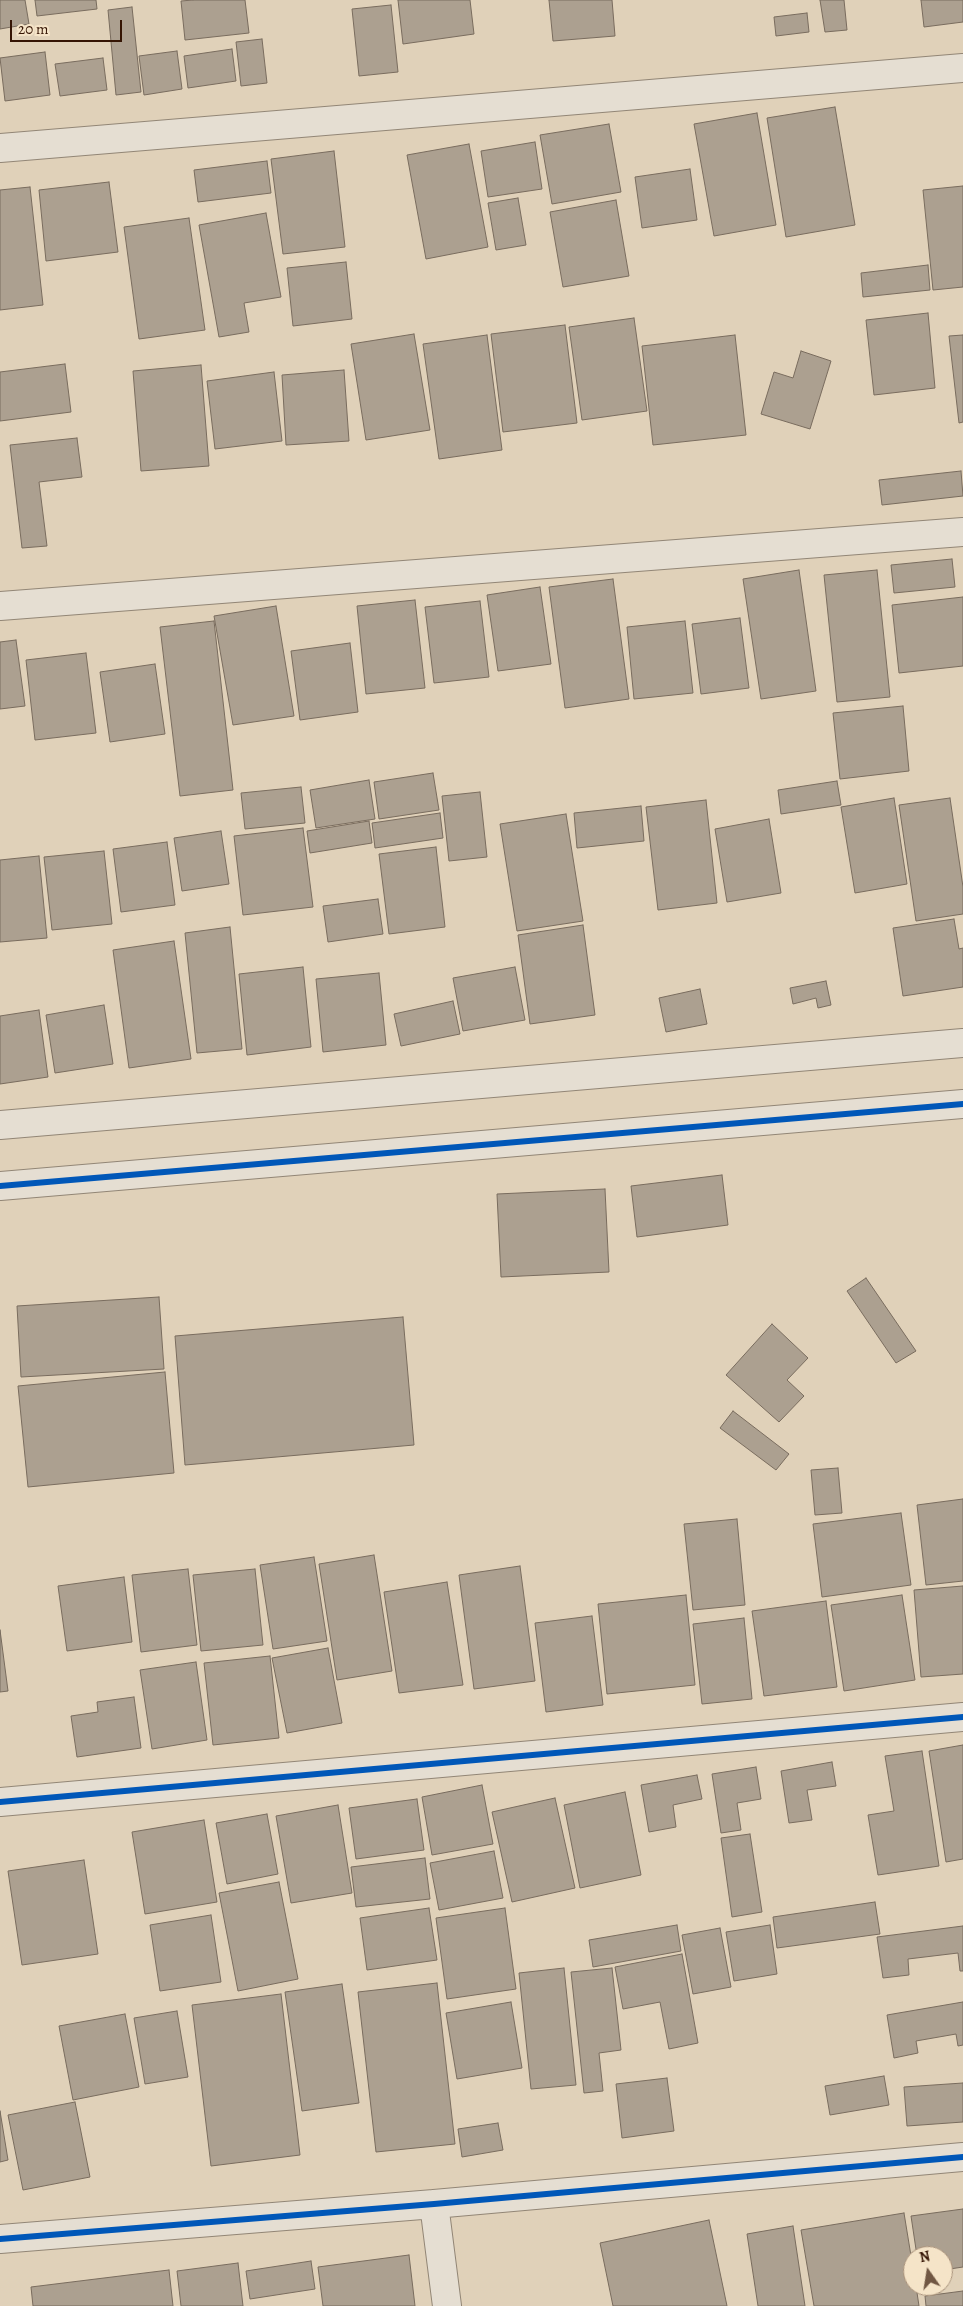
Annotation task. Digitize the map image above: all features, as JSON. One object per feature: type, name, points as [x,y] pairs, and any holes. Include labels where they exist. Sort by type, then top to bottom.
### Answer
[{"type":"street","points":[[0,148],[963,68]]},
{"type":"street","points":[[0,606],[963,532]]},
{"type":"street","points":[[0,1125],[963,1043]]},
{"type":"street","points":[[0,1186],[963,1104]]},
{"type":"street","points":[[0,1802],[963,1717]]},
{"type":"street","points":[[0,2239],[434,2204],[963,2157]]},
{"type":"street","points":[[434,2204],[447,2306]]},
{"type":"building","points":[[0,0],[25,0],[29,24],[0,29]]},
{"type":"building","points":[[35,0],[96,0],[97,9],[37,16]]},
{"type":"building","points":[[245,0],[249,33],[185,40],[181,1]]},
{"type":"building","points":[[398,0],[470,0],[474,34],[403,44]]},
{"type":"building","points":[[549,0],[612,0],[615,36],[553,41]]},
{"type":"building","points":[[820,0],[844,0],[847,30],[825,32]]},
{"type":"building","points":[[921,0],[963,0],[963,22],[924,27]]},
{"type":"building","points":[[391,5],[398,72],[359,76],[352,9]]},
{"type":"building","points":[[132,7],[141,92],[116,95],[108,10]]},
{"type":"building","points":[[807,13],[809,32],[776,36],[774,17]]},
{"type":"building","points":[[262,39],[267,83],[241,86],[236,42]]},
{"type":"building","points":[[232,49],[236,81],[188,88],[184,56]]},
{"type":"building","points":[[177,51],[182,89],[144,95],[139,56]]},
{"type":"building","points":[[45,52],[50,95],[5,101],[0,58]]},
{"type":"building","points":[[103,58],[107,90],[60,96],[55,64]]},
{"type":"building","points":[[835,107],[855,225],[786,237],[767,118]]},
{"type":"building","points":[[757,113],[776,225],[714,236],[694,124]]},
{"type":"building","points":[[609,124],[621,192],[552,204],[540,135]]},
{"type":"building","points":[[535,142],[542,189],[488,197],[481,151]]},
{"type":"building","points":[[469,144],[488,247],[426,259],[407,155]]},
{"type":"building","points":[[334,151],[345,247],[283,254],[271,159]]},
{"type":"building","points":[[267,161],[271,193],[198,202],[194,170]]},
{"type":"building","points":[[690,169],[697,220],[642,228],[635,177]]},
{"type":"building","points":[[109,182],[118,252],[46,261],[39,190]]},
{"type":"building","points":[[963,186],[963,287],[933,290],[923,190]]},
{"type":"building","points":[[30,187],[43,305],[0,310],[0,190]]},
{"type":"building","points":[[518,198],[526,245],[496,250],[488,203]]},
{"type":"building","points":[[616,200],[629,276],[563,287],[550,212]]},
{"type":"building","points":[[266,213],[281,297],[244,303],[249,332],[219,337],[199,225]]},
{"type":"building","points":[[189,218],[205,330],[139,339],[124,227]]},
{"type":"building","points":[[346,262],[352,319],[293,326],[287,268]]},
{"type":"building","points":[[928,265],[930,290],[863,297],[861,273]]},
{"type":"building","points":[[928,313],[935,388],[874,395],[866,320]]},
{"type":"building","points":[[634,318],[647,411],[582,420],[569,327]]},
{"type":"building","points":[[565,325],[577,423],[503,432],[491,334]]},
{"type":"building","points":[[414,334],[430,430],[366,440],[351,344]]},
{"type":"building","points":[[487,335],[502,450],[439,459],[423,344]]},
{"type":"building","points":[[735,335],[746,435],[653,445],[642,346]]},
{"type":"building","points":[[963,335],[963,422],[959,423],[949,336]]},
{"type":"building","points":[[801,351],[831,361],[810,429],[761,414],[774,372],[793,378]]},
{"type":"building","points":[[65,364],[71,412],[0,421],[0,372]]},
{"type":"building","points":[[201,365],[209,466],[141,471],[133,371]]},
{"type":"building","points":[[344,370],[349,441],[286,445],[282,375]]},
{"type":"building","points":[[274,372],[282,441],[215,449],[207,381]]},
{"type":"building","points":[[77,438],[82,477],[39,482],[47,546],[22,548],[10,445]]},
{"type":"building","points":[[961,471],[963,496],[882,505],[879,480]]},
{"type":"building","points":[[952,559],[955,587],[894,593],[891,565]]},
{"type":"building","points":[[799,570],[816,691],[761,699],[743,579]]},
{"type":"building","points":[[877,570],[890,697],[837,702],[824,575]]},
{"type":"building","points":[[613,579],[629,699],[565,708],[549,587]]},
{"type":"building","points":[[540,587],[551,664],[498,671],[487,595]]},
{"type":"building","points":[[963,597],[963,666],[899,673],[892,605]]},
{"type":"building","points":[[415,600],[425,688],[366,694],[357,606]]},
{"type":"building","points":[[480,601],[489,677],[434,683],[425,607]]},
{"type":"building","points":[[276,606],[294,716],[233,725],[214,616]]},
{"type":"building","points":[[740,618],[749,688],[701,694],[692,624]]},
{"type":"building","points":[[214,621],[233,790],[180,796],[160,627]]},
{"type":"building","points":[[685,621],[693,693],[634,699],[627,627]]},
{"type":"building","points":[[16,640],[25,706],[0,709],[0,642]]},
{"type":"building","points":[[350,643],[358,712],[300,720],[291,651]]},
{"type":"building","points":[[86,653],[96,733],[35,740],[26,660]]},
{"type":"building","points":[[155,664],[165,734],[110,742],[100,672]]},
{"type":"building","points":[[903,706],[909,771],[840,779],[833,713]]},
{"type":"building","points":[[433,773],[439,810],[379,819],[374,782]]},
{"type":"building","points":[[369,780],[375,819],[316,828],[310,790]]},
{"type":"building","points":[[837,781],[841,805],[781,814],[778,790]]},
{"type":"building","points":[[301,787],[305,823],[245,829],[241,793]]},
{"type":"building","points":[[480,792],[487,857],[449,861],[442,796]]},
{"type":"building","points":[[894,798],[907,884],[855,893],[841,807]]},
{"type":"building","points":[[950,798],[963,887],[963,914],[916,921],[899,805]]},
{"type":"building","points":[[706,800],[717,903],[658,910],[646,807]]},
{"type":"building","points":[[641,806],[644,841],[577,848],[574,813]]},
{"type":"building","points":[[440,813],[443,838],[375,848],[372,823]]},
{"type":"building","points":[[566,814],[583,921],[517,931],[500,824]]},
{"type":"building","points":[[769,819],[781,893],[727,902],[715,829]]},
{"type":"building","points":[[369,821],[372,843],[310,853],[307,831]]},
{"type":"building","points":[[303,828],[313,907],[243,915],[234,836]]},
{"type":"building","points":[[221,831],[229,884],[182,891],[174,838]]},
{"type":"building","points":[[167,842],[175,905],[121,912],[113,849]]},
{"type":"building","points":[[436,847],[445,927],[389,934],[379,854]]},
{"type":"building","points":[[104,851],[112,924],[52,930],[44,857]]},
{"type":"building","points":[[39,856],[47,938],[0,942],[0,860]]},
{"type":"building","points":[[378,899],[383,934],[328,942],[323,906]]},
{"type":"building","points":[[954,919],[959,949],[963,948],[963,987],[903,996],[893,928]]},
{"type":"building","points":[[583,925],[595,1015],[530,1024],[518,935]]},
{"type":"building","points":[[230,927],[242,1049],[197,1053],[185,933]]},
{"type":"building","points":[[174,941],[191,1059],[129,1068],[113,950]]},
{"type":"building","points":[[303,967],[311,1047],[247,1055],[239,974]]},
{"type":"building","points":[[515,967],[525,1020],[463,1031],[453,978]]},
{"type":"building","points":[[379,973],[386,1045],[323,1052],[316,979]]},
{"type":"building","points":[[826,981],[831,1005],[818,1008],[816,998],[793,1004],[790,988]]},
{"type":"building","points":[[700,989],[707,1024],[666,1032],[659,998]]},
{"type":"building","points":[[453,1001],[460,1034],[401,1046],[394,1014]]},
{"type":"building","points":[[104,1005],[113,1064],[55,1073],[46,1015]]},
{"type":"building","points":[[39,1010],[48,1077],[0,1084],[0,1016]]},
{"type":"building","points":[[722,1175],[728,1225],[637,1237],[631,1186]]},
{"type":"building","points":[[605,1189],[609,1272],[501,1277],[497,1194]]},
{"type":"building","points":[[866,1278],[916,1351],[896,1363],[847,1291]]},
{"type":"building","points":[[159,1297],[164,1369],[21,1377],[17,1306]]},
{"type":"building","points":[[403,1317],[414,1445],[185,1465],[175,1336]]},
{"type":"building","points":[[772,1324],[808,1358],[787,1380],[804,1396],[779,1422],[726,1375]]},
{"type":"building","points":[[165,1372],[174,1473],[28,1487],[18,1386]]},
{"type":"building","points":[[733,1411],[789,1454],[776,1470],[720,1428]]},
{"type":"building","points":[[838,1468],[842,1513],[815,1515],[811,1470]]},
{"type":"building","points":[[963,1499],[963,1581],[926,1585],[917,1505]]},
{"type":"building","points":[[901,1513],[911,1585],[822,1597],[813,1524]]},
{"type":"building","points":[[737,1519],[745,1605],[693,1610],[684,1524]]},
{"type":"building","points":[[374,1555],[392,1671],[337,1680],[319,1564]]},
{"type":"building","points":[[314,1557],[327,1641],[273,1649],[260,1565]]},
{"type":"building","points":[[520,1566],[535,1681],[474,1689],[459,1575]]},
{"type":"building","points":[[188,1569],[197,1645],[141,1652],[132,1575]]},
{"type":"building","points":[[255,1569],[263,1645],[201,1651],[193,1575]]},
{"type":"building","points":[[124,1577],[132,1642],[67,1651],[58,1586]]},
{"type":"building","points":[[447,1582],[463,1685],[399,1693],[384,1592]]},
{"type":"building","points":[[963,1586],[963,1674],[921,1677],[914,1590]]},
{"type":"building","points":[[686,1595],[695,1685],[607,1694],[598,1604]]},
{"type":"building","points":[[902,1595],[915,1680],[844,1691],[831,1605]]},
{"type":"building","points":[[826,1601],[837,1687],[764,1696],[752,1611]]},
{"type":"building","points":[[592,1616],[603,1705],[546,1712],[535,1623]]},
{"type":"building","points":[[744,1618],[752,1699],[702,1704],[693,1624]]},
{"type":"building","points":[[0,1630],[8,1691],[0,1692]]},
{"type":"building","points":[[328,1648],[342,1723],[287,1733],[272,1658]]},
{"type":"building","points":[[270,1656],[279,1738],[213,1745],[204,1663]]},
{"type":"building","points":[[196,1662],[207,1740],[152,1749],[140,1670]]},
{"type":"building","points":[[134,1697],[141,1748],[77,1757],[71,1716],[98,1712],[97,1702]]},
{"type":"building","points":[[963,1745],[963,1859],[946,1862],[929,1751]]},
{"type":"building","points":[[922,1751],[939,1866],[878,1875],[868,1815],[894,1811],[885,1756]]},
{"type":"building","points":[[832,1762],[836,1786],[807,1790],[812,1820],[789,1823],[781,1771]]},
{"type":"building","points":[[756,1767],[761,1799],[737,1803],[741,1830],[721,1833],[712,1774]]},
{"type":"building","points":[[697,1775],[702,1799],[673,1805],[676,1827],[649,1832],[641,1785]]},
{"type":"building","points":[[482,1785],[493,1844],[432,1855],[422,1797]]},
{"type":"building","points":[[625,1792],[641,1875],[580,1888],[564,1805]]},
{"type":"building","points":[[555,1798],[575,1888],[512,1902],[492,1812]]},
{"type":"building","points":[[417,1799],[424,1850],[356,1859],[349,1808]]},
{"type":"building","points":[[338,1805],[352,1893],[291,1903],[276,1816]]},
{"type":"building","points":[[267,1814],[278,1874],[227,1884],[216,1823]]},
{"type":"building","points":[[204,1820],[217,1902],[145,1914],[132,1832]]},
{"type":"building","points":[[750,1834],[762,1912],[732,1917],[721,1838]]},
{"type":"building","points":[[494,1851],[503,1898],[439,1910],[430,1863]]},
{"type":"building","points":[[425,1858],[430,1899],[356,1907],[351,1867]]},
{"type":"building","points":[[84,1860],[98,1954],[22,1965],[8,1871]]},
{"type":"building","points":[[279,1882],[298,1979],[238,1991],[219,1893]]},
{"type":"building","points":[[875,1902],[880,1934],[777,1948],[773,1917]]},
{"type":"building","points":[[429,1908],[437,1960],[367,1970],[360,1918]]},
{"type":"building","points":[[505,1908],[516,1989],[447,1999],[436,1918]]},
{"type":"building","points":[[211,1915],[221,1982],[160,1991],[150,1925]]},
{"type":"building","points":[[677,1925],[681,1951],[593,1967],[589,1940]]},
{"type":"building","points":[[770,1925],[777,1974],[734,1981],[726,1932]]},
{"type":"building","points":[[963,1926],[963,1971],[960,1971],[958,1953],[908,1959],[909,1975],[883,1978],[877,1937]]},
{"type":"building","points":[[720,1928],[731,1987],[693,1994],[682,1935]]},
{"type":"building","points":[[682,1954],[698,2043],[669,2049],[660,2002],[623,2009],[615,1967]]},
{"type":"building","points":[[564,1968],[576,2085],[531,2089],[519,1973]]},
{"type":"building","points":[[612,1968],[621,2050],[599,2053],[603,2091],[584,2093],[571,1972]]},
{"type":"building","points":[[437,1983],[455,2144],[376,2152],[358,1992]]},
{"type":"building","points":[[342,1984],[359,2103],[302,2111],[285,1992]]},
{"type":"building","points":[[281,1994],[300,2155],[211,2166],[192,2005]]},
{"type":"building","points":[[511,2002],[522,2068],[457,2079],[446,2013]]},
{"type":"building","points":[[963,2002],[963,2045],[958,2046],[956,2034],[916,2041],[918,2053],[894,2058],[887,2015]]},
{"type":"building","points":[[177,2011],[188,2077],[145,2084],[134,2018]]},
{"type":"building","points":[[125,2014],[139,2087],[73,2100],[59,2026]]},
{"type":"building","points":[[884,2076],[889,2105],[830,2115],[825,2086]]},
{"type":"building","points":[[667,2078],[674,2131],[622,2138],[616,2084]]},
{"type":"building","points":[[963,2083],[963,2122],[907,2126],[904,2087]]},
{"type":"building","points":[[75,2102],[90,2177],[23,2190],[8,2115]]},
{"type":"building","points":[[0,2111],[8,2160],[0,2162]]},
{"type":"building","points":[[498,2123],[503,2150],[462,2157],[458,2129]]},
{"type":"building","points":[[963,2209],[963,2267],[953,2268],[953,2246],[916,2246],[911,2216]]},
{"type":"building","points":[[904,2213],[909,2246],[903,2246],[903,2296],[918,2296],[919,2306],[814,2306],[801,2230]]},
{"type":"building","points":[[709,2220],[727,2306],[613,2306],[600,2243]]},
{"type":"building","points":[[793,2226],[805,2306],[758,2306],[747,2234]]},
{"type":"building","points":[[409,2255],[415,2306],[323,2306],[318,2267]]},
{"type":"building","points":[[311,2261],[315,2289],[250,2299],[246,2271]]},
{"type":"building","points":[[238,2263],[243,2306],[181,2306],[177,2271]]},
{"type":"building","points":[[169,2270],[173,2306],[33,2306],[31,2287]]},
{"type":"building","points":[[963,2291],[963,2306],[926,2306],[925,2296],[953,2296],[953,2292]]},
{"type":"cycle path","points":[[0,1186],[963,1104]]},
{"type":"cycle path","points":[[0,1802],[963,1717]]},
{"type":"cycle path","points":[[0,2239],[434,2204],[963,2157]]}]
